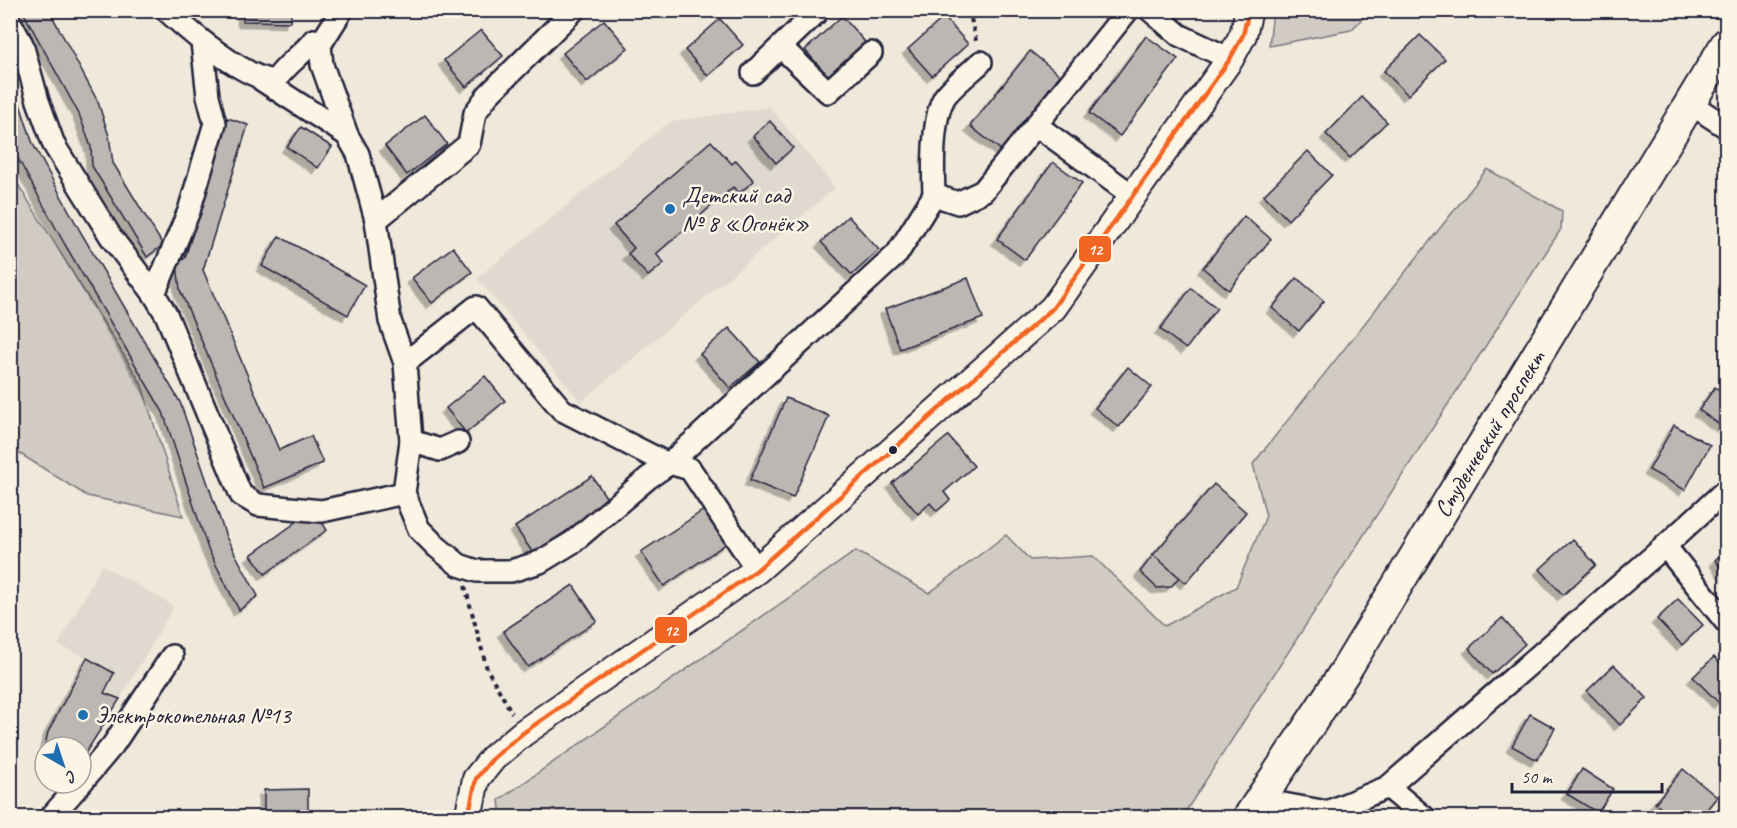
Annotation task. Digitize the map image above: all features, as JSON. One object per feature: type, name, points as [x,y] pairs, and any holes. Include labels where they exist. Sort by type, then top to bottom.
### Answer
[{"type":"highway","name":"Студенческий проспект","points":[[1254,809],[1344,673],[1726,44]]},
{"type":"main road","points":[[468,818],[476,779],[493,758],[523,733],[757,570],[1053,308],[1230,58],[1243,35],[1249,10]]},
{"type":"street","points":[[166,10],[202,42],[347,135]]},
{"type":"street","points":[[342,10],[320,45],[322,65],[347,135],[358,154],[376,220],[390,321],[405,363],[411,441],[404,493],[419,529],[459,565],[477,571],[511,571],[540,562],[573,542],[648,478],[670,463],[897,254],[934,195],[933,158],[944,98],[981,62]]},
{"type":"street","points":[[376,220],[469,144],[475,113],[488,95],[574,10]]},
{"type":"street","points":[[753,72],[819,10]]},
{"type":"street","points":[[934,195],[958,203],[983,191],[1128,10]]},
{"type":"street","points":[[1150,10],[1179,35],[1230,58]]},
{"type":"street","points":[[10,22],[22,44],[38,101],[54,145],[111,237],[154,294],[166,314],[241,495],[258,505],[322,511],[404,493]]},
{"type":"street","points":[[262,80],[274,81],[285,65],[301,55],[314,40],[320,45]]},
{"type":"street","points":[[154,294],[189,211],[215,123],[208,96],[202,42]]},
{"type":"street","points":[[781,47],[828,92],[871,53]]},
{"type":"street","points":[[1691,104],[1726,127]]},
{"type":"street","points":[[1036,125],[1133,196]]},
{"type":"street","points":[[405,363],[476,307],[562,410],[670,463],[690,469],[757,570]]},
{"type":"street","points":[[411,441],[440,450],[458,442]]},
{"type":"street","points":[[1254,809],[1327,812],[1388,787],[1665,546],[1726,490]]},
{"type":"street","points":[[1665,546],[1726,622]]},
{"type":"street","points":[[93,769],[113,745],[172,657]]},
{"type":"street","points":[[1388,787],[1425,818]]},
{"type":"street","points":[[50,818],[70,795]]},
{"type":"path","points":[[969,10],[981,62]]},
{"type":"path","points":[[459,565],[487,669],[523,733]]},
{"type":"shaded area","points":[[1273,10],[1370,11],[1351,30],[1269,46]]},
{"type":"shaded area","points":[[770,107],[835,188],[581,402],[477,278],[669,122]]},
{"type":"shaded area","points":[[1487,169],[1562,211],[1561,229],[1182,817],[501,817],[499,800],[856,551],[929,593],[1006,535],[1030,560],[1093,556],[1165,626],[1236,587],[1266,516],[1253,464]]},
{"type":"shaded area","points":[[11,173],[141,383],[183,516],[87,496],[11,448]]},
{"type":"shaded area","points":[[102,565],[174,606],[93,741],[93,735],[47,735],[87,658],[58,645]]},
{"type":"building","points":[[22,10],[49,10],[98,102],[109,136],[113,163],[163,245],[147,257],[92,166],[91,147],[79,114]]},
{"type":"building","points":[[243,10],[291,10],[291,22],[243,21]]},
{"type":"building","points":[[842,16],[865,42],[828,76],[805,50]]},
{"type":"building","points":[[944,17],[968,44],[932,76],[908,49]]},
{"type":"building","points":[[720,19],[743,45],[708,76],[685,50]]},
{"type":"building","points":[[604,20],[628,48],[587,82],[563,53]]},
{"type":"building","points":[[481,30],[503,56],[466,87],[444,60]]},
{"type":"building","points":[[1420,35],[1445,59],[1408,95],[1384,71]]},
{"type":"building","points":[[1146,36],[1178,59],[1120,136],[1089,113]]},
{"type":"building","points":[[1030,51],[1060,75],[1001,150],[970,126]]},
{"type":"building","points":[[10,74],[33,144],[80,231],[180,402],[226,537],[258,596],[239,610],[208,549],[163,412],[64,243],[15,153],[10,141]]},
{"type":"building","points":[[1362,97],[1387,122],[1350,158],[1326,134]]},
{"type":"building","points":[[425,115],[447,144],[407,175],[385,146]]},
{"type":"building","points":[[228,118],[248,125],[203,270],[279,450],[311,436],[323,463],[264,488],[180,290],[177,264],[185,258]]},
{"type":"building","points":[[770,121],[793,148],[776,163],[753,136]]},
{"type":"building","points":[[301,127],[332,147],[318,168],[287,147]]},
{"type":"building","name":"Детский сад № 8 «Огонёк»","points":[[711,141],[732,164],[736,160],[754,181],[739,193],[733,187],[656,254],[664,263],[648,276],[628,254],[634,248],[614,225]]},
{"type":"building","points":[[1308,151],[1332,175],[1288,220],[1264,195]]},
{"type":"building","points":[[1053,162],[1082,183],[1025,260],[997,239]]},
{"type":"building","points":[[848,216],[879,250],[852,275],[821,242]]},
{"type":"building","points":[[1244,216],[1271,239],[1229,290],[1203,268]]},
{"type":"building","points":[[279,236],[365,285],[348,315],[262,266]]},
{"type":"building","points":[[453,247],[472,272],[432,303],[412,278]]},
{"type":"building","points":[[968,278],[983,318],[900,349],[885,309]]},
{"type":"building","points":[[1297,278],[1324,301],[1299,331],[1272,308]]},
{"type":"building","points":[[1191,288],[1217,308],[1186,349],[1160,329]]},
{"type":"building","points":[[729,328],[760,362],[730,388],[700,354]]},
{"type":"building","points":[[1128,367],[1152,387],[1119,427],[1095,408]]},
{"type":"building","points":[[485,376],[505,401],[466,433],[446,408]]},
{"type":"building","points":[[1715,387],[1726,395],[1726,429],[1699,410]]},
{"type":"building","points":[[786,398],[829,416],[793,498],[750,480]]},
{"type":"building","points":[[1674,425],[1710,445],[1685,490],[1649,470]]},
{"type":"building","points":[[948,436],[974,466],[944,492],[950,500],[937,511],[930,503],[918,514],[892,483]]},
{"type":"building","points":[[592,476],[610,503],[533,553],[515,527]]},
{"type":"building","points":[[1214,484],[1246,512],[1186,583],[1153,555]]},
{"type":"building","points":[[704,510],[727,543],[664,586],[641,552]]},
{"type":"building","points":[[302,518],[319,518],[327,530],[265,574],[251,555]]},
{"type":"building","points":[[1573,539],[1596,565],[1563,595],[1540,569]]},
{"type":"building","points":[[1726,550],[1726,575],[1715,560]]},
{"type":"building","points":[[1153,555],[1179,577],[1171,587],[1157,588],[1140,572]]},
{"type":"building","points":[[573,585],[597,621],[528,667],[503,631]]},
{"type":"building","points":[[1678,599],[1703,625],[1682,645],[1657,619]]},
{"type":"building","points":[[1502,618],[1525,644],[1492,674],[1469,648]]},
{"type":"building","points":[[1714,657],[1726,670],[1726,695],[1719,703],[1693,677]]},
{"type":"building","name":"Электрокотельная №13","points":[[87,658],[114,673],[104,693],[120,699],[93,741],[93,735],[47,735]]},
{"type":"building","points":[[1614,665],[1647,698],[1620,725],[1587,691]]},
{"type":"building","points":[[1530,714],[1555,728],[1537,760],[1512,746]]},
{"type":"building","points":[[1582,769],[1613,789],[1598,813],[1567,794]]},
{"type":"building","points":[[1683,769],[1717,797],[1700,818],[1672,818],[1655,803]]},
{"type":"building","points":[[308,789],[308,818],[264,818],[264,790]]},
{"type":"transit line","name":"12","points":[[468,818],[476,779],[493,758],[523,733],[757,570],[1053,308],[1230,59],[1243,35],[1249,10]]},
{"type":"place","name":"Детский сад № 8 «Огонёк»","points":[[670,209]]},
{"type":"place","name":"Электрокотельная №13","points":[[83,715]]}]
